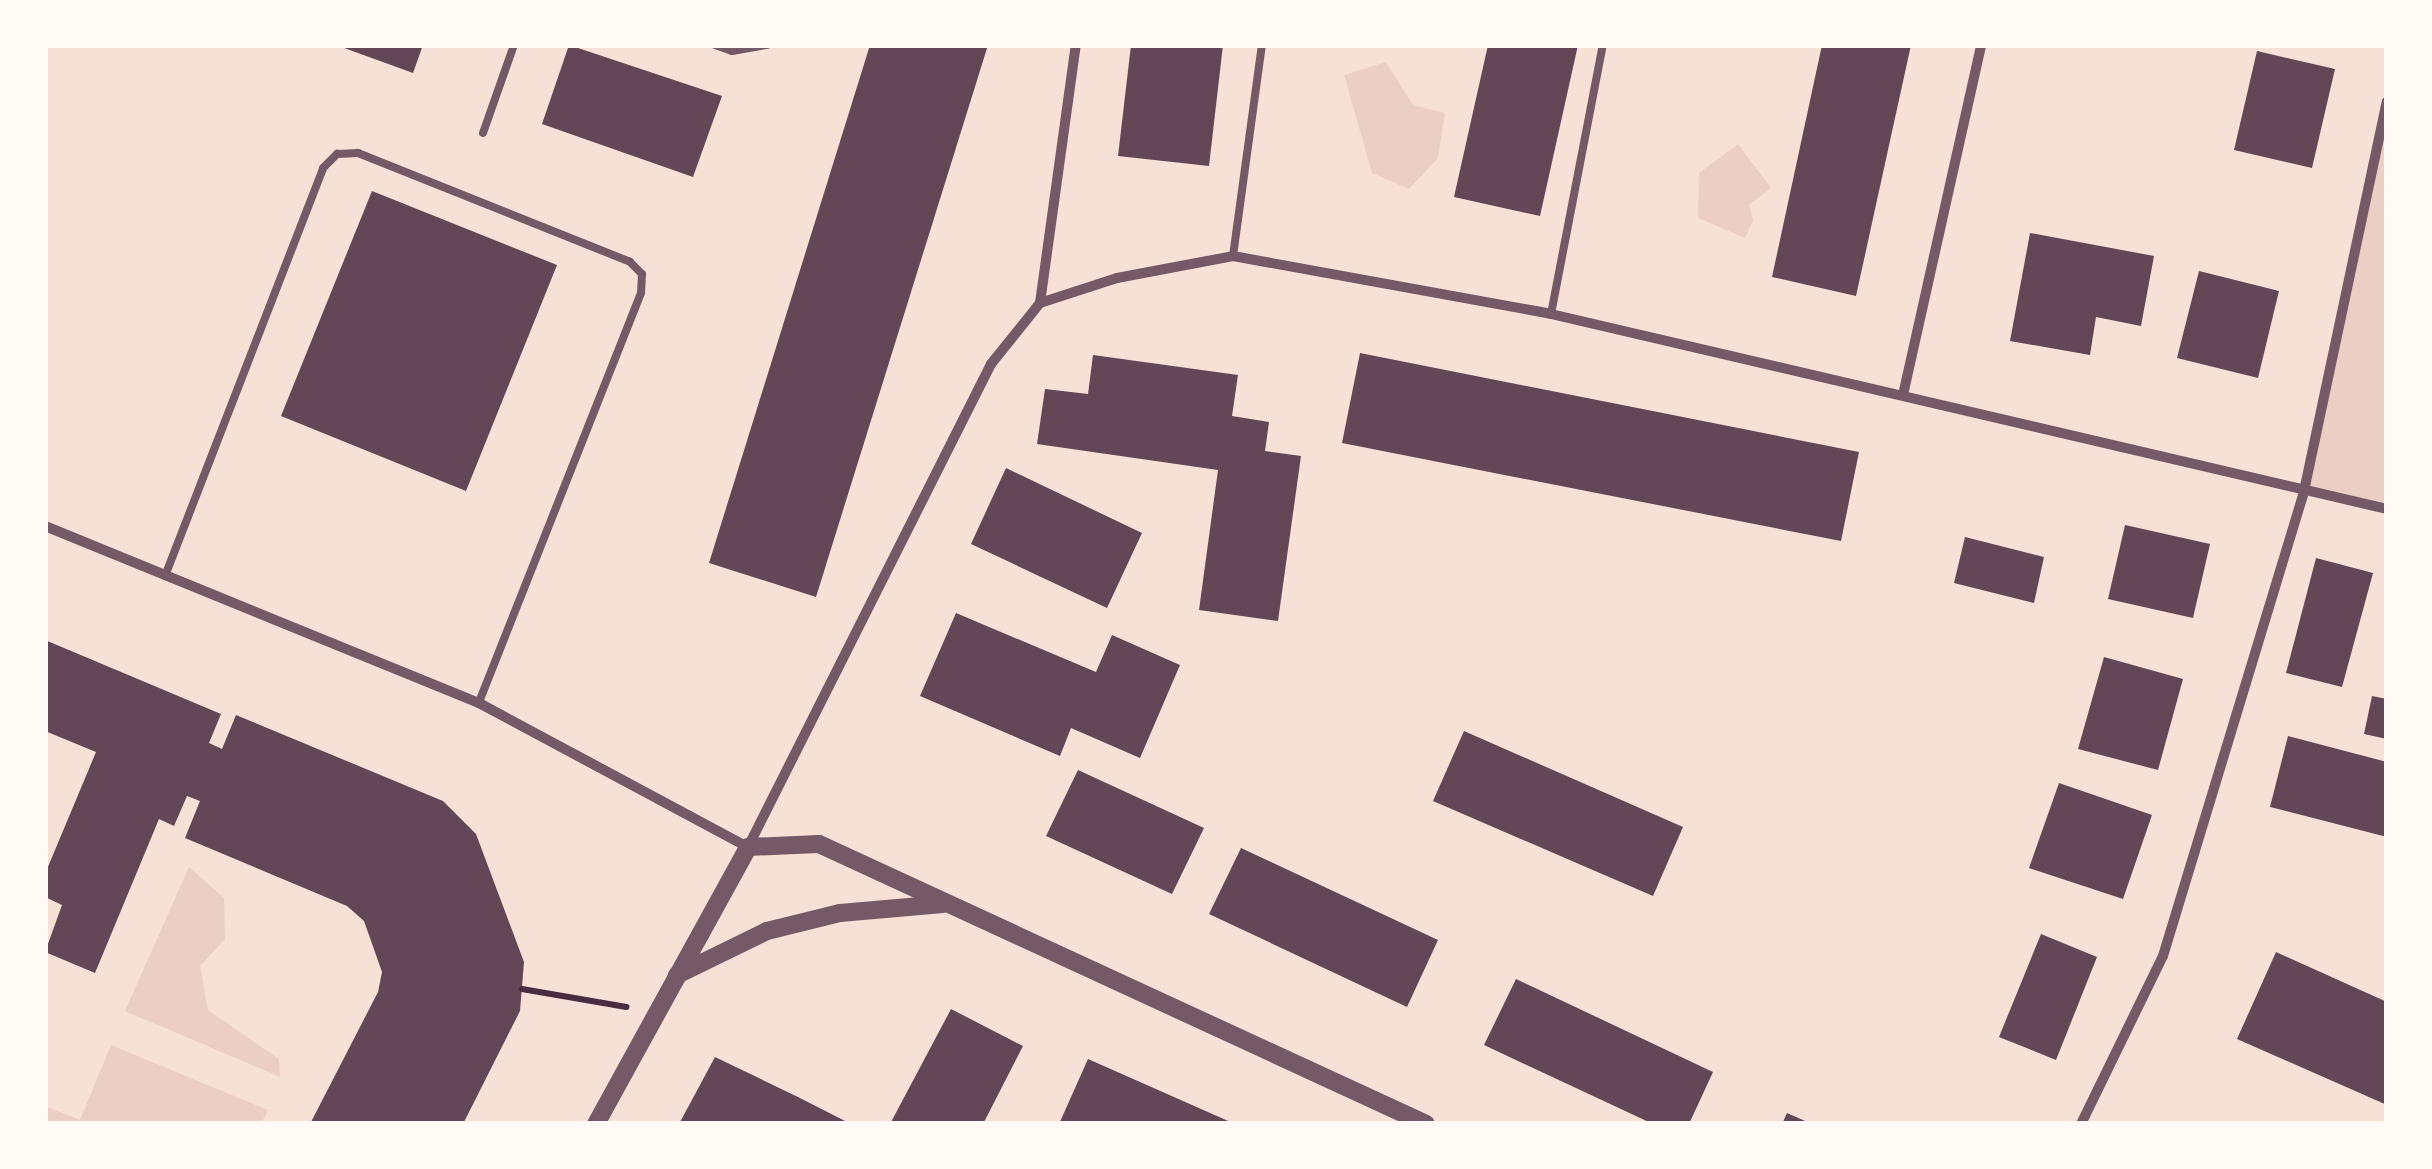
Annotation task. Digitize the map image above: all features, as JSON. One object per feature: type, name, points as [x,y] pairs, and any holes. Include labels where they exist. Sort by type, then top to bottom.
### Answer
[{"type":"street","points":[[596,1124],[748,848],[991,364],[1040,303],[1076,45]]},
{"type":"street","points":[[1903,395],[1981,45]]},
{"type":"street","points":[[2081,1124],[2163,956],[2304,492],[2387,102]]},
{"type":"street","points":[[1040,303],[1117,278],[1233,256],[1551,314],[2387,509]]},
{"type":"street","points":[[45,526],[479,702],[748,848],[819,844],[1426,1124]]},
{"type":"street","points":[[676,976],[767,931],[840,913],[945,904]]},
{"type":"lane","points":[[483,132],[514,45]]},
{"type":"lane","points":[[716,45],[732,50],[767,45]]},
{"type":"lane","points":[[1233,256],[1262,45]]},
{"type":"lane","points":[[1551,314],[1602,45]]},
{"type":"lane","points":[[165,576],[323,168],[337,154],[358,153],[630,262],[642,274],[641,293],[479,702]]},
{"type":"path","points":[[522,989],[656,1012]]},
{"type":"shaded area","points":[[1386,62],[1413,105],[1445,113],[1438,158],[1409,189],[1372,173],[1344,75]]},
{"type":"shaded area","points":[[2387,102],[2387,509],[2304,491]]},
{"type":"shaded area","points":[[1738,144],[1771,188],[1749,205],[1753,221],[1745,238],[1698,218],[1699,173]]},
{"type":"shaded area","points":[[189,867],[224,898],[225,939],[200,966],[208,1010],[279,1059],[280,1077],[125,1011]]},
{"type":"shaded area","points":[[111,1045],[268,1110],[261,1124],[45,1124],[45,1106],[80,1120]]},
{"type":"building","points":[[336,45],[423,45],[413,73]]},
{"type":"building","points":[[569,45],[722,96],[693,177],[542,124]]},
{"type":"building","points":[[870,45],[988,45],[816,597],[709,563]]},
{"type":"building","points":[[1131,45],[1223,45],[1209,166],[1118,156]]},
{"type":"building","points":[[1488,45],[1578,45],[1540,216],[1454,197]]},
{"type":"building","points":[[1822,45],[1911,45],[1856,296],[1772,277]]},
{"type":"building","points":[[2257,51],[2335,69],[2312,168],[2234,150]]},
{"type":"building","points":[[372,191],[557,265],[466,491],[281,416]]},
{"type":"building","points":[[2030,233],[2154,256],[2141,326],[2096,317],[2090,355],[2010,341]]},
{"type":"building","points":[[2199,271],[2279,291],[2258,378],[2177,358]]},
{"type":"building","points":[[1360,353],[1859,452],[1841,541],[1342,443]]},
{"type":"building","points":[[1093,355],[1238,375],[1232,416],[1269,422],[1265,451],[1301,456],[1278,621],[1199,610],[1218,470],[1037,444],[1045,389],[1088,394]]},
{"type":"building","points":[[1006,468],[1142,533],[1107,608],[971,544]]},
{"type":"building","points":[[2125,525],[2210,544],[2193,618],[2108,599]]},
{"type":"building","points":[[1965,537],[2044,557],[2034,603],[1954,583]]},
{"type":"building","points":[[2316,558],[2373,573],[2342,687],[2286,673]]},
{"type":"building","points":[[956,613],[1096,672],[1112,635],[1180,665],[1140,758],[1071,728],[1060,756],[920,696]]},
{"type":"building","points":[[45,640],[221,714],[209,743],[222,749],[236,715],[443,801],[476,834],[524,962],[520,1011],[463,1124],[310,1124],[378,992],[382,972],[364,921],[347,906],[185,838],[200,801],[187,796],[174,826],[159,819],[95,973],[45,952],[62,905],[45,897],[45,874],[96,752],[45,731]]},
{"type":"building","points":[[2104,657],[2183,679],[2158,770],[2078,749]]},
{"type":"building","points":[[2372,696],[2387,699],[2387,739],[2364,734]]},
{"type":"building","points":[[1464,731],[1683,827],[1653,896],[1433,801]]},
{"type":"building","points":[[2288,736],[2387,762],[2387,837],[2270,807]]},
{"type":"building","points":[[1078,770],[1204,828],[1172,894],[1046,836]]},
{"type":"building","points":[[2059,783],[2152,815],[2123,899],[2029,868]]},
{"type":"building","points":[[1241,848],[1438,940],[1407,1007],[1209,914]]},
{"type":"building","points":[[2041,934],[2097,957],[2056,1060],[1999,1037]]},
{"type":"building","points":[[2276,952],[2387,1002],[2387,1105],[2237,1039]]},
{"type":"building","points":[[1516,979],[1713,1072],[1689,1124],[1653,1124],[1484,1045]]},
{"type":"building","points":[[951,1009],[1023,1046],[983,1124],[890,1124]]},
{"type":"building","points":[[715,1057],[798,1097],[851,1124],[679,1124]]},
{"type":"building","points":[[1088,1059],[1235,1124],[1059,1124]]},
{"type":"building","points":[[1787,1113],[1812,1124],[1782,1124]]}]
